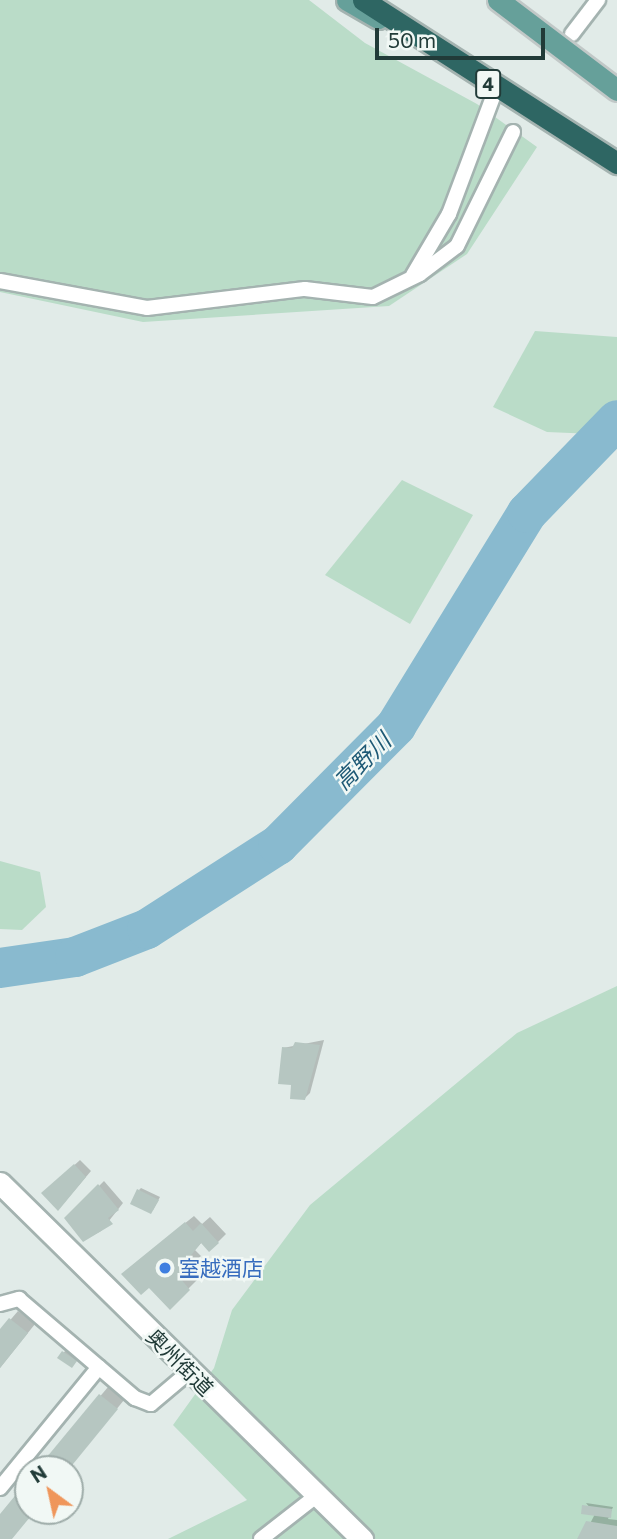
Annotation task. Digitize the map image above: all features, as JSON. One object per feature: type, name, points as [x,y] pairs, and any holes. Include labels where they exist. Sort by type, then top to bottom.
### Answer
[{"type":"highway","name":"4","points":[[363,0],[496,89],[617,163]]},
{"type":"main road","points":[[347,0],[441,53]]},
{"type":"main road","points":[[498,0],[617,90]]},
{"type":"main road","name":"奥州街道","points":[[0,1182],[362,1539]]},
{"type":"lane","points":[[572,34],[598,0]]},
{"type":"lane","points":[[411,279],[449,214],[496,89]]},
{"type":"lane","points":[[0,281],[147,308],[305,289],[373,296],[411,279],[457,246],[513,132]]},
{"type":"lane","points":[[0,1304],[19,1299],[99,1367],[151,1404],[190,1371]]},
{"type":"lane","points":[[0,1488],[99,1367]]},
{"type":"lane","points":[[261,1539],[316,1496]]},
{"type":"green space","points":[[0,0],[309,0],[365,43],[477,104],[537,147],[467,254],[389,306],[143,322],[0,292]]},
{"type":"green space","points":[[535,331],[617,337],[617,435],[547,432],[493,407]]},
{"type":"green space","points":[[402,480],[473,515],[410,624],[325,575]]},
{"type":"green space","points":[[0,861],[40,872],[46,907],[22,930],[0,929]]},
{"type":"green space","points":[[617,986],[617,1539],[168,1539],[247,1500],[173,1425],[214,1368],[232,1310],[310,1205],[517,1033]]},
{"type":"building","points":[[295,1042],[320,1045],[305,1100],[290,1099],[291,1085],[278,1084],[282,1047],[292,1048]]},
{"type":"building","points":[[74,1164],[86,1177],[58,1211],[41,1193]]},
{"type":"building","points":[[98,1184],[119,1210],[108,1218],[113,1224],[83,1242],[64,1218]]},
{"type":"building","points":[[137,1189],[159,1200],[151,1214],[130,1204]]},
{"type":"building","points":[[185,1222],[193,1231],[201,1223],[219,1243],[209,1252],[201,1243],[188,1259],[195,1265],[180,1278],[190,1290],[170,1310],[149,1288],[141,1295],[121,1274]]},
{"type":"building","points":[[9,1318],[28,1333],[0,1368],[0,1329]]},
{"type":"building","points":[[62,1351],[77,1361],[72,1368],[57,1358]]},
{"type":"building","points":[[99,1394],[118,1409],[80,1455],[49,1455]]},
{"type":"building","points":[[14,1497],[14,1525],[24,1525],[12,1539],[0,1539],[0,1514]]},
{"type":"building","points":[[582,1505],[612,1509],[611,1518],[581,1514]]},
{"type":"building","points":[[586,1521],[617,1526],[617,1539],[577,1539]]},
{"type":"waterway","name":"高野川","points":[[0,968],[75,957],[147,929],[278,845],[396,726],[527,513],[617,420]]},
{"type":"place","name":"室越酒店","points":[[165,1268]]}]
